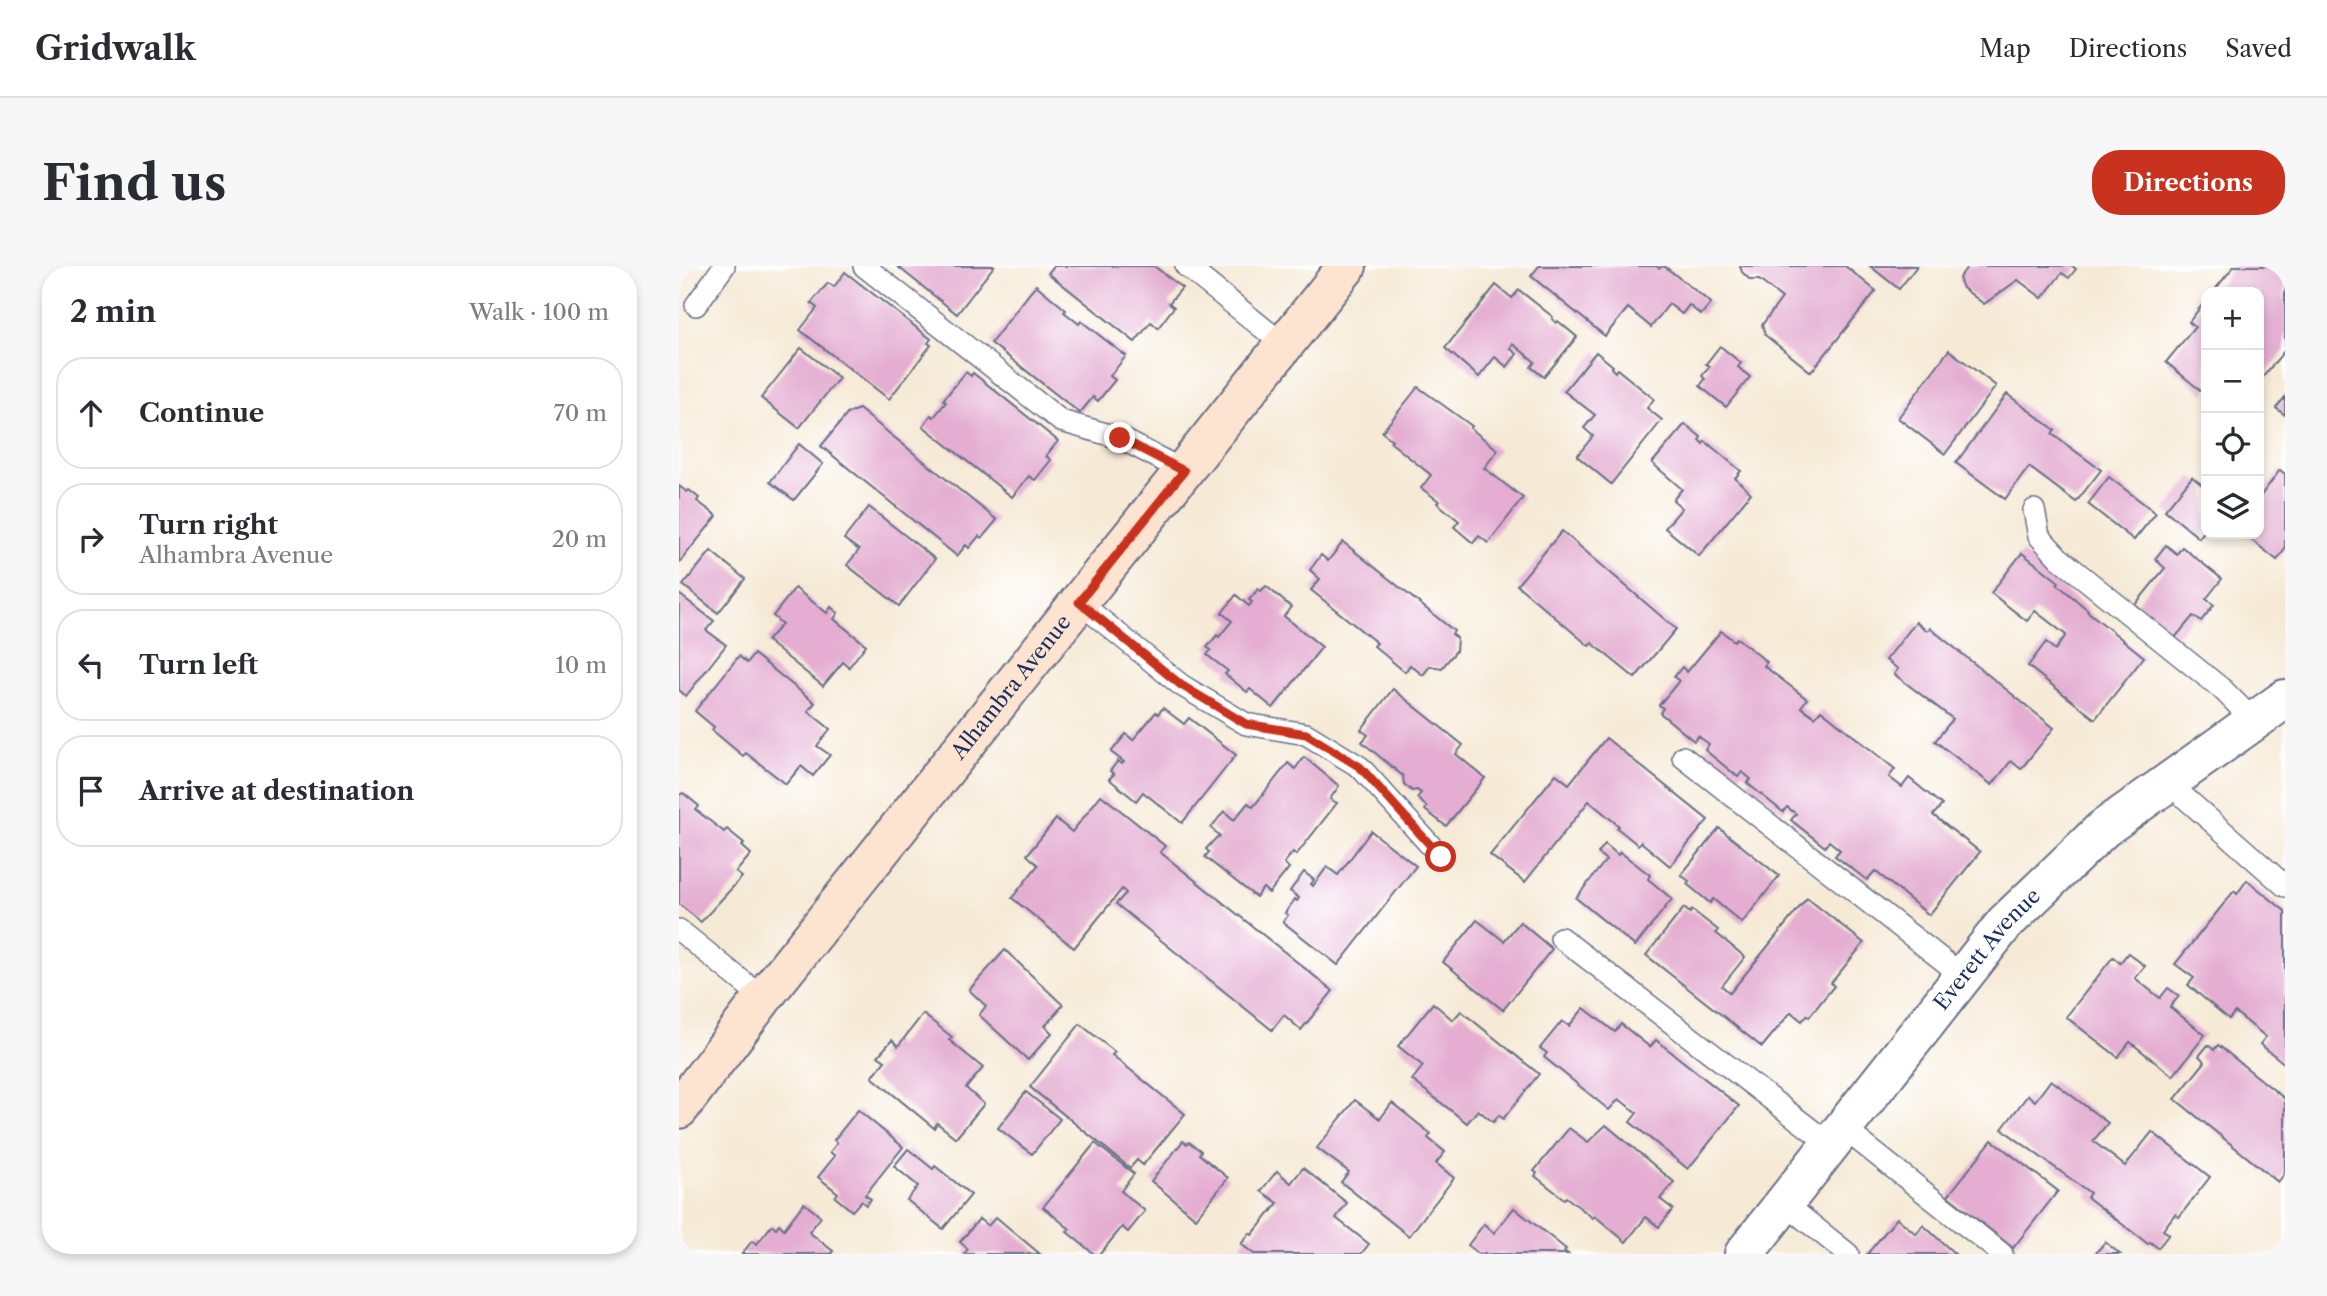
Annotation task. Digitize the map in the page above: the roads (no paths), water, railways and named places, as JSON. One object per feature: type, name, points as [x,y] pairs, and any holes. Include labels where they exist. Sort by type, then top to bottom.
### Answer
[{"type":"street","name":"Alhambra Avenue","points":[[679,1109],[763,998],[1347,266]]},
{"type":"street","name":"Everett Avenue","points":[[1744,1254],[2005,923],[2103,829],[2285,699]]},
{"type":"lane","points":[[696,305],[725,266]]},
{"type":"lane","points":[[864,266],[1061,421],[1120,438],[1184,471]]},
{"type":"lane","points":[[1187,266],[1284,345]]},
{"type":"lane","points":[[2034,510],[2039,536],[2059,558],[2222,690],[2254,720]]},
{"type":"lane","points":[[1079,602],[1181,685],[1246,724],[1306,734],[1360,767],[1441,857]]},
{"type":"lane","points":[[1683,757],[1963,976]]},
{"type":"lane","points":[[2167,782],[2285,886]]},
{"type":"lane","points":[[679,930],[763,998]]},
{"type":"lane","points":[[1561,938],[2002,1254]]},
{"type":"lane","points":[[1784,1203],[1848,1254]]}]
